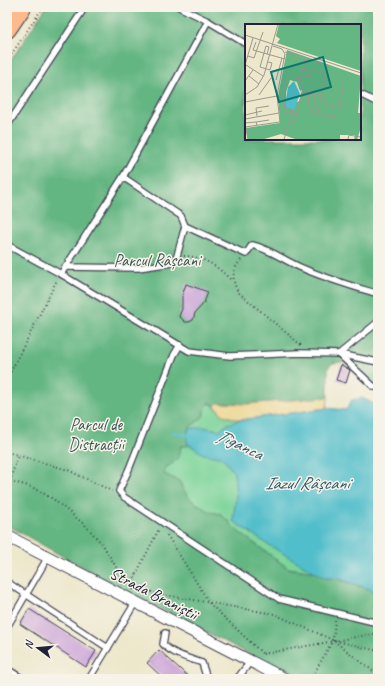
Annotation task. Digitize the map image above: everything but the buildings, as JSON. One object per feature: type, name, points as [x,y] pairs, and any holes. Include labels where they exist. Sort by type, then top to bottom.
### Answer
[{"type":"main road","points":[[7,29],[22,7]]},
{"type":"street","name":"Strada Braniștii","points":[[7,536],[285,679]]},
{"type":"lane","points":[[7,126],[85,7]]},
{"type":"lane","points":[[179,7],[208,21],[245,43]]},
{"type":"lane","points":[[61,274],[123,177],[208,21]]},
{"type":"lane","points":[[361,94],[378,103]]},
{"type":"lane","points":[[65,267],[138,268],[166,265],[172,263],[177,256],[185,226],[181,216],[123,177]]},
{"type":"lane","points":[[185,226],[246,254],[252,245],[265,248],[300,268],[332,280],[378,294]]},
{"type":"lane","points":[[7,245],[61,274],[189,351],[230,356],[310,353],[339,354],[378,362]]},
{"type":"lane","points":[[339,354],[378,322]]},
{"type":"lane","points":[[180,345],[174,355],[119,491],[124,497],[158,520],[280,599],[378,623]]},
{"type":"lane","points":[[339,354],[373,386],[378,388]]},
{"type":"lane","points":[[7,627],[48,557]]},
{"type":"lane","points":[[7,582],[27,593],[108,648]]},
{"type":"lane","points":[[89,679],[108,648],[132,601]]},
{"type":"lane","points":[[164,633],[163,644],[178,655],[202,663],[207,679]]},
{"type":"lane","points":[[237,679],[254,664]]},
{"type":"lane","points":[[7,669],[23,679]]},
{"type":"path","points":[[7,61],[43,7]]},
{"type":"path","points":[[232,281],[234,271],[246,254]]},
{"type":"path","points":[[177,256],[193,256],[206,260],[219,268],[232,281],[238,292],[310,353]]},
{"type":"path","points":[[7,379],[61,274]]},
{"type":"path","points":[[7,452],[68,470],[112,491],[119,491]]},
{"type":"path","points":[[18,455],[8,482],[32,487],[53,499],[85,525],[103,545],[119,572],[134,585],[154,593],[274,614],[333,640],[378,651]]},
{"type":"path","points":[[132,601],[135,576],[159,532],[158,520]]},
{"type":"path","points":[[158,520],[210,604],[263,654]]},
{"type":"path","points":[[311,679],[333,640],[336,613]]},
{"type":"path","points":[[254,664],[263,654],[378,633]]},
{"type":"path","points":[[333,640],[378,675]]},
{"type":"green space","name":"Parcul Râșcani","points":[[46,7],[378,7],[378,391],[362,381],[344,362],[333,363],[328,367],[328,397],[247,404],[218,403],[215,406],[209,402],[203,417],[188,429],[188,446],[181,446],[180,453],[172,464],[166,467],[164,474],[179,481],[191,500],[210,512],[221,514],[240,533],[288,568],[314,572],[325,578],[335,578],[371,589],[375,595],[378,596],[378,679],[298,679],[110,583],[7,525],[7,66]]},
{"type":"green space","points":[[209,402],[223,415],[240,420],[310,568],[314,572],[288,568],[240,533],[221,514],[210,512],[191,500],[179,481],[164,474],[172,456],[179,448],[187,443],[188,429],[203,417]]},
{"type":"sand","points":[[328,397],[327,408],[240,420],[223,415],[215,406],[218,403],[247,404]]},
{"type":"water","name":"Iazul Râșcani","points":[[362,398],[378,406],[378,596],[375,595],[370,589],[342,580],[325,578],[267,544],[233,521],[236,496],[234,473],[223,458],[203,454],[187,443],[188,429],[203,427],[219,430],[228,424],[240,420],[327,408],[346,410],[352,400]]},
{"type":"waterway","name":"Țîganca","points":[[173,432],[191,436]]},
{"type":"park label","name":"Parcul de Distracții","points":[[96,434]]}]
